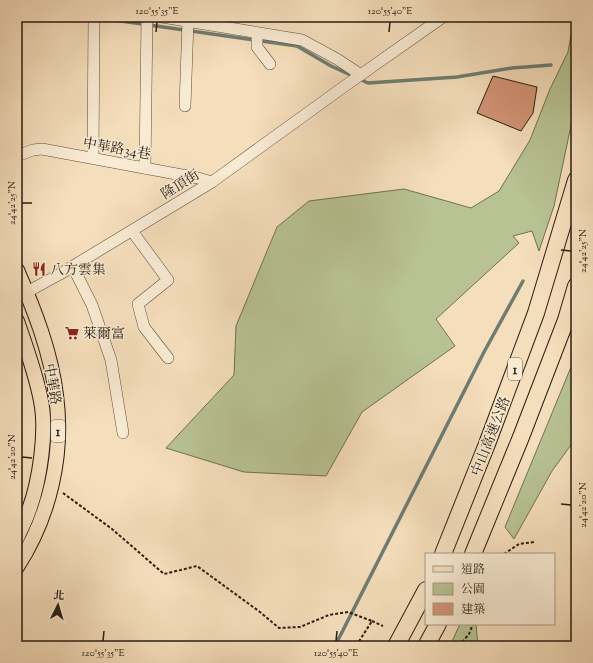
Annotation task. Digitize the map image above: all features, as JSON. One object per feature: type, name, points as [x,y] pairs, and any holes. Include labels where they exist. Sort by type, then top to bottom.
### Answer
[{"type":"highway","name":"中山高速公路","points":[[443,553],[487,444],[536,313],[576,180]]},
{"type":"highway","name":"中山高速公路","points":[[473,553],[566,320],[576,286]]},
{"type":"highway","points":[[396,646],[425,592]]},
{"type":"highway","points":[[426,646],[437,625]]},
{"type":"main road","name":"中華路","points":[[17,270],[22,294],[44,344],[56,394],[58,416],[58,449],[52,485],[45,510],[17,567]]},
{"type":"main road","name":"中華路","points":[[17,321],[35,376],[43,416],[41,453],[36,485],[29,509],[17,538]]},
{"type":"street","points":[[93,158],[94,17]]},
{"type":"street","points":[[144,168],[147,17]]},
{"type":"street","points":[[162,17],[302,40],[337,59],[361,75],[443,17]]},
{"type":"street","points":[[185,106],[188,22]]},
{"type":"street","points":[[257,33],[257,47],[270,64]]},
{"type":"street","name":"隆頂街","points":[[22,294],[132,231],[212,182],[361,75]]},
{"type":"street","name":"中華路34巷","points":[[17,156],[33,150],[42,149],[198,178],[212,182]]},
{"type":"street","points":[[132,231],[168,280],[138,304],[144,328],[168,358]]},
{"type":"street","points":[[72,266],[92,305],[111,360],[124,433]]},
{"type":"path","points":[[52,485],[112,530],[164,574],[197,566],[260,612],[279,628],[300,627],[329,615],[348,612],[383,626]]},
{"type":"path","points":[[506,553],[519,544],[534,542]]},
{"type":"path","points":[[356,646],[372,621]]},
{"type":"path","points":[[459,646],[469,634],[473,625]]},
{"type":"green space","points":[[574,17],[576,17],[576,102],[554,206],[539,251],[532,231],[513,236],[519,243],[436,319],[455,346],[362,412],[326,476],[244,472],[166,448],[234,375],[236,326],[277,227],[309,201],[404,189],[471,208],[499,191],[530,140],[550,89],[568,52]]},
{"type":"green space","points":[[576,355],[576,438],[552,471],[514,539],[505,527]]},
{"type":"green space","points":[[17,382],[21,396],[19,484],[17,487]]},
{"type":"green space","points":[[460,625],[476,625],[478,646],[450,646]]},
{"type":"building","points":[[493,76],[537,87],[533,113],[521,131],[477,113]]},
{"type":"waterway","points":[[100,18],[297,46],[331,66],[368,83],[457,77],[512,68],[551,65]]},
{"type":"waterway","points":[[335,646],[484,352],[523,281]]},
{"type":"place","name":"八方雲集","points":[[39,269]]},
{"type":"place","name":"萊爾富","points":[[72,333]]}]
